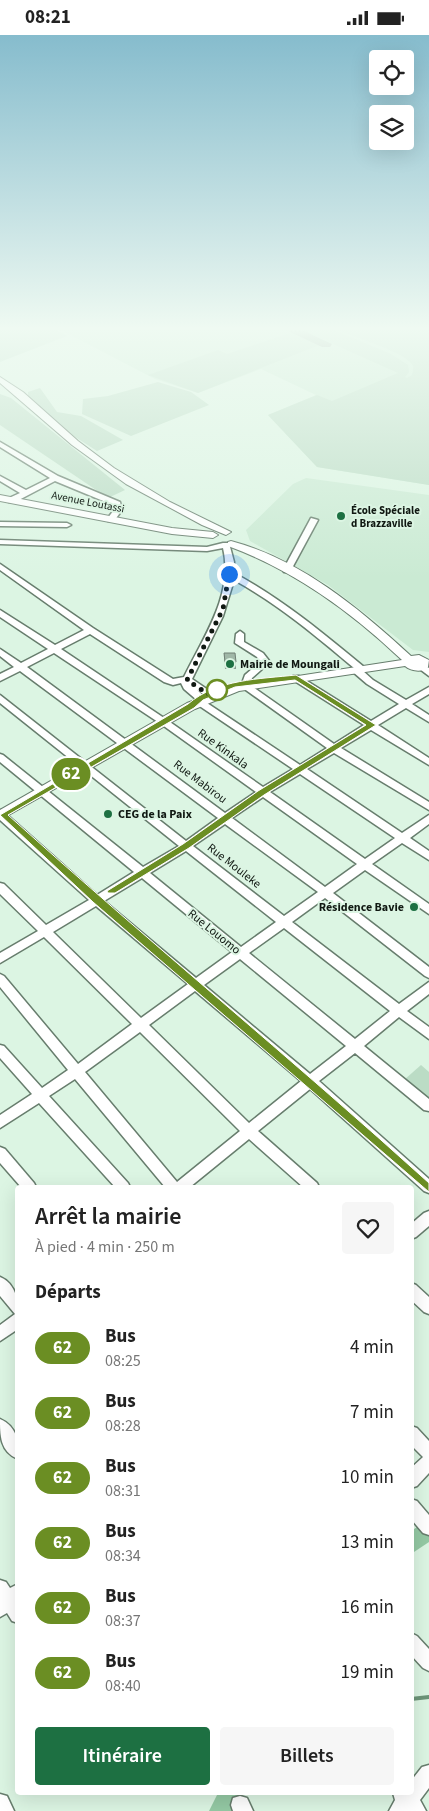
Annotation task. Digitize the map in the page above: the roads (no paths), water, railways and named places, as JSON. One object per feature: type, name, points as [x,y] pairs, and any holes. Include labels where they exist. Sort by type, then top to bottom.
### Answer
[{"type":"main road","points":[[35,413],[71,447],[120,483],[213,537],[253,551],[287,570],[342,605],[388,642],[421,663]]},
{"type":"main road","points":[[39,413],[128,481],[179,512],[226,531]]},
{"type":"main road","name":"Avenue Loutassi","points":[[0,498],[213,537]]},
{"type":"main road","points":[[213,537],[226,531]]},
{"type":"main road","points":[[226,531],[229,543]]},
{"type":"main road","points":[[0,815],[203,700],[246,685],[359,669],[421,663]]},
{"type":"street","points":[[0,444],[54,479],[117,504],[118,509],[111,519]]},
{"type":"street","points":[[0,478],[25,493]]},
{"type":"street","points":[[12,500],[54,479]]},
{"type":"street","points":[[64,543],[67,525],[72,512]]},
{"type":"street","points":[[287,570],[314,519]]},
{"type":"street","points":[[0,524],[67,525]]},
{"type":"street","points":[[200,548],[213,537]]},
{"type":"street","points":[[0,542],[200,548],[218,548],[229,543],[229,574],[223,609],[187,679],[187,687],[300,770],[429,856]]},
{"type":"street","points":[[0,566],[90,630],[167,680],[178,681],[187,679]]},
{"type":"street","points":[[229,574],[250,585],[293,615],[359,669],[370,682],[429,719]]},
{"type":"street","name":"Rue Kinkala","points":[[0,613],[164,722],[261,793],[429,910]]},
{"type":"street","points":[[0,678],[90,630]]},
{"type":"street","points":[[240,635],[239,643],[260,655],[265,662],[252,673],[246,685],[335,749],[429,807]]},
{"type":"street","name":"Rue Mabirou","points":[[0,652],[326,893],[429,973]]},
{"type":"street","points":[[292,678],[372,725],[429,762]]},
{"type":"street","points":[[0,959],[43,931],[186,846],[261,793],[335,749],[404,703],[429,690]]},
{"type":"street","name":"Rue Mouleke","points":[[0,698],[284,923],[429,1034]]},
{"type":"street","name":"Rue Louomo","points":[[0,757],[43,790],[354,1047],[429,1106]]},
{"type":"street","points":[[0,815],[195,985],[310,1081],[429,1187]]},
{"type":"street","points":[[0,1122],[78,1071],[365,864],[404,839],[429,819]]},
{"type":"street","points":[[0,887],[249,1131],[310,1185]]},
{"type":"street","points":[[0,979],[171,1185]]},
{"type":"street","points":[[183,1185],[310,1081],[429,987]]},
{"type":"street","points":[[0,1050],[121,1185]]},
{"type":"street","points":[[0,1153],[27,1185]]},
{"type":"street","points":[[414,1230],[429,1217]]},
{"type":"street","points":[[0,1284],[15,1304]]},
{"type":"street","points":[[414,1293],[429,1307]]},
{"type":"street","points":[[0,1334],[15,1322]]},
{"type":"street","points":[[0,1427],[15,1447]]},
{"type":"street","points":[[414,1437],[429,1451]]},
{"type":"street","points":[[414,1476],[429,1462]]},
{"type":"street","points":[[414,1510],[429,1527]]},
{"type":"street","points":[[6,1597],[15,1610]]},
{"type":"street","points":[[414,1645],[429,1662]]},
{"type":"street","points":[[414,1793],[429,1774]]},
{"type":"street","points":[[0,1803],[5,1811]]},
{"type":"waterway","points":[[414,1541],[425,1532]]},
{"type":"waterway","points":[[414,1699],[429,1697]]},
{"type":"waterway","points":[[220,1811],[230,1795]]},
{"type":"place","name":"École Spéciale d Brazzaville","points":[[341,516]]},
{"type":"place","name":"Mairie de Moungali","points":[[230,664]]},
{"type":"place","name":"CEG de la Paix","points":[[108,814]]},
{"type":"place","name":"Résidence Bavie","points":[[414,907]]}]
